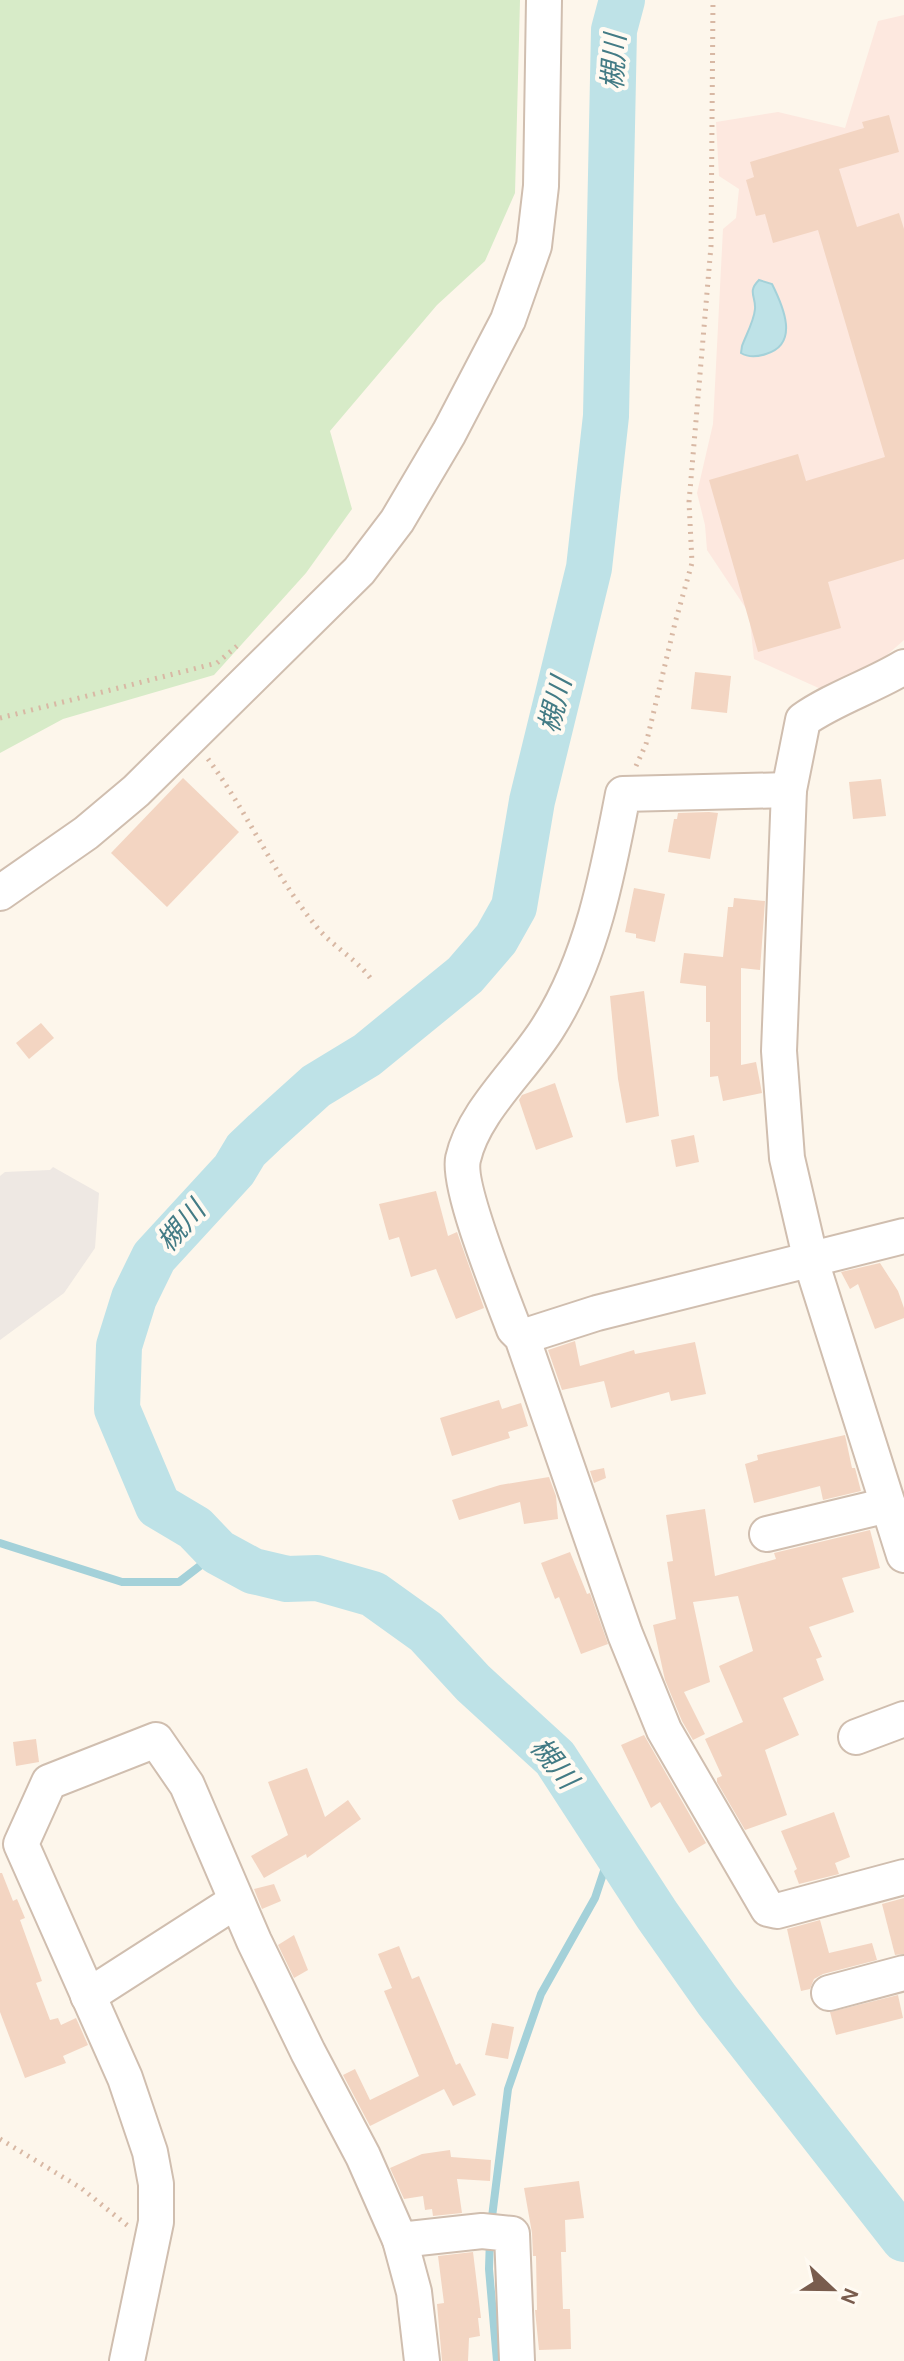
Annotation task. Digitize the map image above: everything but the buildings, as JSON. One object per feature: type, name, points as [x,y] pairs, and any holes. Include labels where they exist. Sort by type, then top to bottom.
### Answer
[{"type":"street","points":[[0,893],[86,833],[136,791],[359,571],[397,521],[449,433],[508,320],[534,246],[541,186],[544,0]]},
{"type":"street","points":[[904,667],[877,684],[821,708],[803,720],[789,790],[779,1051],[787,1158],[811,1261],[904,1553]]},
{"type":"street","points":[[789,790],[623,794],[611,858],[581,964],[550,1026],[476,1126],[463,1161],[477,1227],[514,1329],[522,1337],[625,1634],[664,1730],[768,1909],[777,1911],[904,1877]]},
{"type":"street","points":[[522,1337],[597,1313],[904,1236]]},
{"type":"street","points":[[767,1534],[888,1505]]},
{"type":"street","points":[[856,1737],[904,1719]]},
{"type":"street","points":[[127,2361],[156,2222],[156,2184],[150,2152],[125,2078],[21,1844],[49,1782],[156,1740],[187,1785],[236,1901],[308,2052],[363,2156],[400,2240],[414,2292],[422,2361]]},
{"type":"street","points":[[88,1996],[236,1901]]},
{"type":"street","points":[[829,1993],[904,1973]]},
{"type":"street","points":[[400,2240],[482,2231],[512,2234],[517,2361]]},
{"type":"path","points":[[623,794],[646,744],[692,563],[689,502],[711,246],[713,0]]},
{"type":"path","points":[[0,718],[217,663],[241,643]]},
{"type":"path","points":[[186,740],[209,760],[256,837],[322,932],[361,965],[371,979]]},
{"type":"path","points":[[0,2139],[81,2188],[134,2231],[151,2252]]},
{"type":"shaded area","points":[[904,15],[904,640],[870,670],[823,690],[754,659],[749,613],[707,550],[697,493],[713,424],[723,229],[736,218],[739,189],[719,176],[716,122],[778,112],[845,128],[878,21]]},
{"type":"shaded area","points":[[53,1167],[99,1193],[95,1248],[64,1293],[0,1340],[0,1176],[5,1172],[50,1170]]},
{"type":"green space","points":[[0,0],[520,0],[515,193],[485,261],[437,305],[330,431],[352,509],[306,573],[214,675],[63,719],[0,753]]},
{"type":"water","points":[[759,280],[772,284],[784,313],[786,333],[776,349],[763,355],[750,356],[741,353],[754,314],[753,288]]},
{"type":"waterway","name":"槻川","points":[[622,0],[614,30],[606,416],[589,568],[532,801],[514,907],[496,939],[465,975],[367,1055],[316,1086],[265,1132],[154,1257],[134,1298],[119,1346],[117,1409],[158,1506],[195,1528],[218,1552],[253,1571],[287,1579],[317,1578],[373,1594],[426,1632],[473,1683],[555,1758],[657,1915],[717,2000],[904,2239]]},
{"type":"waterway","points":[[0,1543],[122,1582],[179,1582],[218,1552]]},
{"type":"waterway","points":[[491,2225],[508,2089],[541,1994],[595,1898],[612,1847]]},
{"type":"waterway","points":[[490,2238],[489,2269],[497,2361]]}]
